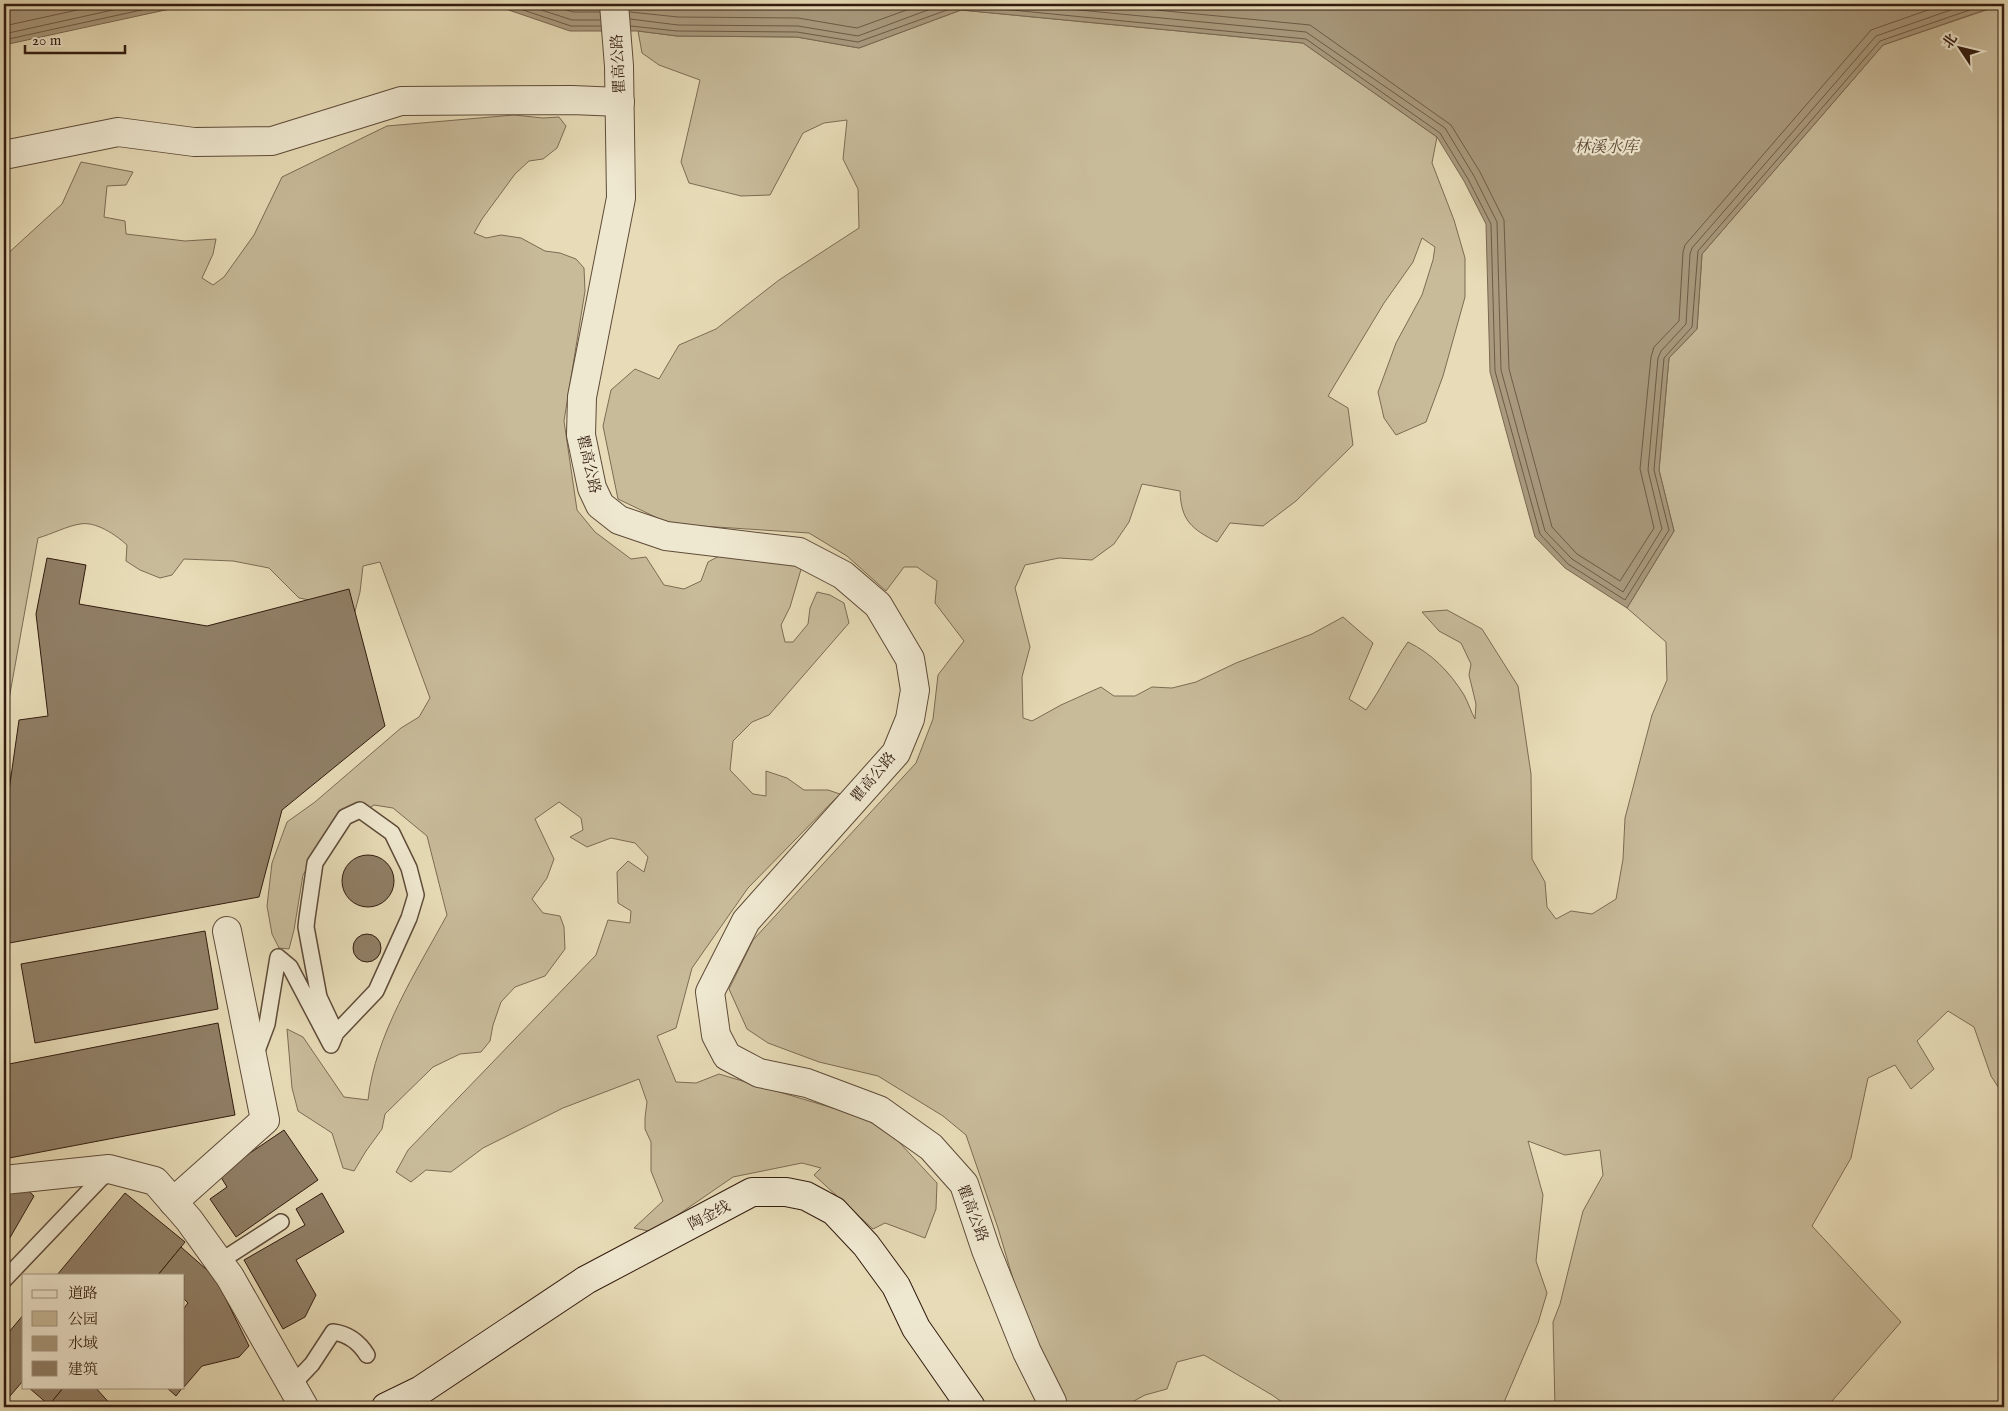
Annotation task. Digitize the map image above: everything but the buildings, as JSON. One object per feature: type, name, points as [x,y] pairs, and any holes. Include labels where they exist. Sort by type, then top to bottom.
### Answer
[{"type":"street","name":"瞿高公路","points":[[614,4],[619,66],[621,198],[582,397],[581,435],[592,488],[600,505],[619,520],[666,536],[799,552],[843,575],[878,605],[910,659],[915,690],[910,719],[896,752],[746,921],[710,992],[716,1035],[727,1056],[759,1073],[807,1083],[879,1110],[938,1154],[964,1184],[993,1267],[1027,1352],[1053,1407]]},
{"type":"street","points":[[4,155],[118,132],[194,142],[272,141],[401,101],[572,100],[620,102]]},
{"type":"street","points":[[173,1202],[265,1120],[227,931]]},
{"type":"street","points":[[4,1180],[109,1169],[155,1181],[189,1220],[230,1276],[298,1396]]},
{"type":"street","name":"陶金线","points":[[386,1407],[420,1390],[586,1280],[752,1192],[786,1192],[806,1196],[834,1210],[866,1245],[896,1286],[916,1328],[971,1407]]},
{"type":"lane","points":[[254,1060],[267,1024],[278,957],[290,967],[331,1045],[336,1033],[376,991],[409,918],[416,895],[409,868],[392,833],[360,810],[345,817],[315,863],[306,927],[319,997],[336,1033]]},
{"type":"lane","points":[[4,1280],[109,1169]]},
{"type":"lane","points":[[219,1262],[281,1222]]},
{"type":"lane","points":[[298,1396],[312,1364],[333,1332],[345,1334],[361,1345],[367,1355]]},
{"type":"green space","points":[[2004,4],[2004,1096],[1991,1076],[1974,1027],[1948,1011],[1917,1041],[1934,1069],[1911,1089],[1895,1065],[1868,1078],[1851,1158],[1812,1226],[1901,1322],[1832,1401],[1824,1407],[1555,1407],[1553,1322],[1560,1304],[1583,1211],[1603,1175],[1600,1150],[1565,1155],[1528,1141],[1543,1195],[1536,1261],[1547,1293],[1538,1323],[1502,1407],[1281,1407],[1282,1402],[1272,1395],[1204,1355],[1177,1362],[1167,1389],[1145,1395],[1123,1407],[1041,1407],[1031,1340],[998,1228],[966,1135],[943,1116],[878,1076],[819,1062],[768,1043],[747,1029],[729,989],[753,940],[916,763],[933,719],[938,675],[964,641],[935,603],[937,581],[917,567],[904,567],[886,591],[847,556],[809,533],[670,524],[618,499],[603,426],[611,390],[635,369],[659,379],[679,345],[716,329],[779,280],[859,228],[858,189],[843,159],[847,120],[824,123],[803,133],[770,195],[741,196],[689,183],[681,162],[700,80],[659,65],[642,53],[638,31],[677,36],[797,37],[859,48],[961,10],[1303,43],[1437,137],[1432,163],[1454,220],[1465,258],[1465,297],[1443,376],[1426,422],[1396,435],[1384,418],[1378,392],[1396,343],[1422,295],[1433,260],[1435,247],[1422,238],[1413,262],[1384,303],[1328,396],[1348,408],[1353,445],[1296,501],[1263,526],[1230,523],[1217,542],[1201,533],[1190,523],[1183,510],[1180,491],[1142,484],[1129,522],[1114,544],[1092,560],[1059,558],[1025,565],[1015,588],[1030,647],[1022,677],[1023,718],[1032,721],[1061,705],[1101,687],[1114,696],[1135,696],[1152,687],[1172,688],[1196,682],[1236,663],[1312,634],[1343,617],[1373,643],[1349,699],[1366,710],[1408,642],[1432,658],[1453,679],[1464,695],[1475,719],[1476,704],[1469,675],[1471,664],[1461,643],[1439,631],[1422,612],[1447,610],[1482,629],[1518,686],[1531,774],[1532,859],[1545,882],[1547,907],[1556,919],[1571,911],[1592,914],[1616,899],[1623,859],[1625,818],[1652,715],[1667,680],[1666,642],[1627,608],[1674,531],[1659,470],[1669,358],[1697,329],[1702,254],[1883,45]]},
{"type":"green space","points":[[514,115],[543,118],[559,117],[566,126],[557,148],[543,159],[529,161],[515,174],[474,233],[486,238],[501,235],[521,238],[545,251],[560,253],[576,259],[584,268],[585,291],[564,421],[577,510],[595,532],[631,559],[646,557],[664,585],[684,589],[701,581],[708,562],[721,555],[802,566],[790,607],[781,625],[785,642],[793,642],[808,624],[810,608],[817,592],[830,595],[844,603],[849,623],[769,715],[752,722],[733,741],[730,770],[753,794],[766,796],[766,771],[787,778],[804,790],[828,790],[840,794],[748,888],[692,968],[676,1028],[657,1036],[676,1082],[696,1083],[719,1074],[863,1117],[898,1141],[937,1183],[936,1209],[925,1238],[885,1223],[873,1229],[814,1175],[821,1168],[802,1163],[733,1177],[653,1232],[634,1228],[663,1201],[651,1171],[651,1142],[645,1129],[647,1102],[639,1079],[563,1108],[483,1148],[451,1172],[426,1170],[411,1182],[396,1172],[408,1150],[596,955],[608,920],[630,923],[631,911],[618,903],[617,872],[628,861],[644,872],[648,857],[635,843],[611,838],[587,847],[570,837],[583,830],[581,818],[559,802],[535,819],[554,859],[547,878],[532,899],[543,913],[560,916],[564,927],[565,949],[545,976],[515,987],[501,1002],[490,1041],[481,1052],[460,1054],[433,1067],[385,1114],[382,1129],[354,1171],[343,1168],[332,1133],[298,1111],[292,1088],[287,1029],[303,1037],[344,1097],[368,1100],[379,1052],[398,1004],[447,915],[427,836],[393,808],[374,805],[339,828],[319,849],[303,875],[289,949],[279,948],[272,934],[267,906],[272,863],[287,822],[315,802],[401,728],[419,717],[430,698],[380,562],[363,566],[360,592],[353,619],[315,601],[299,598],[269,568],[233,561],[184,559],[172,575],[160,578],[140,570],[126,561],[127,545],[112,533],[93,525],[80,524],[70,526],[38,538],[4,727],[4,257],[62,204],[81,162],[133,172],[126,185],[107,186],[104,217],[125,221],[126,234],[185,241],[216,239],[213,254],[202,278],[213,285],[224,277],[254,235],[282,177],[387,126]]},
{"type":"green space","points":[[4,756],[8,764],[11,781],[4,826]]},
{"type":"water","points":[[4,4],[193,4],[4,45]]},
{"type":"water","name":"林溪水库","points":[[491,4],[2002,4],[1883,45],[1702,254],[1697,329],[1669,358],[1659,470],[1674,531],[1627,608],[1565,568],[1535,537],[1490,372],[1486,224],[1464,181],[1437,137],[1303,43],[961,10],[859,48],[797,37],[677,36],[638,31],[570,31]]}]
